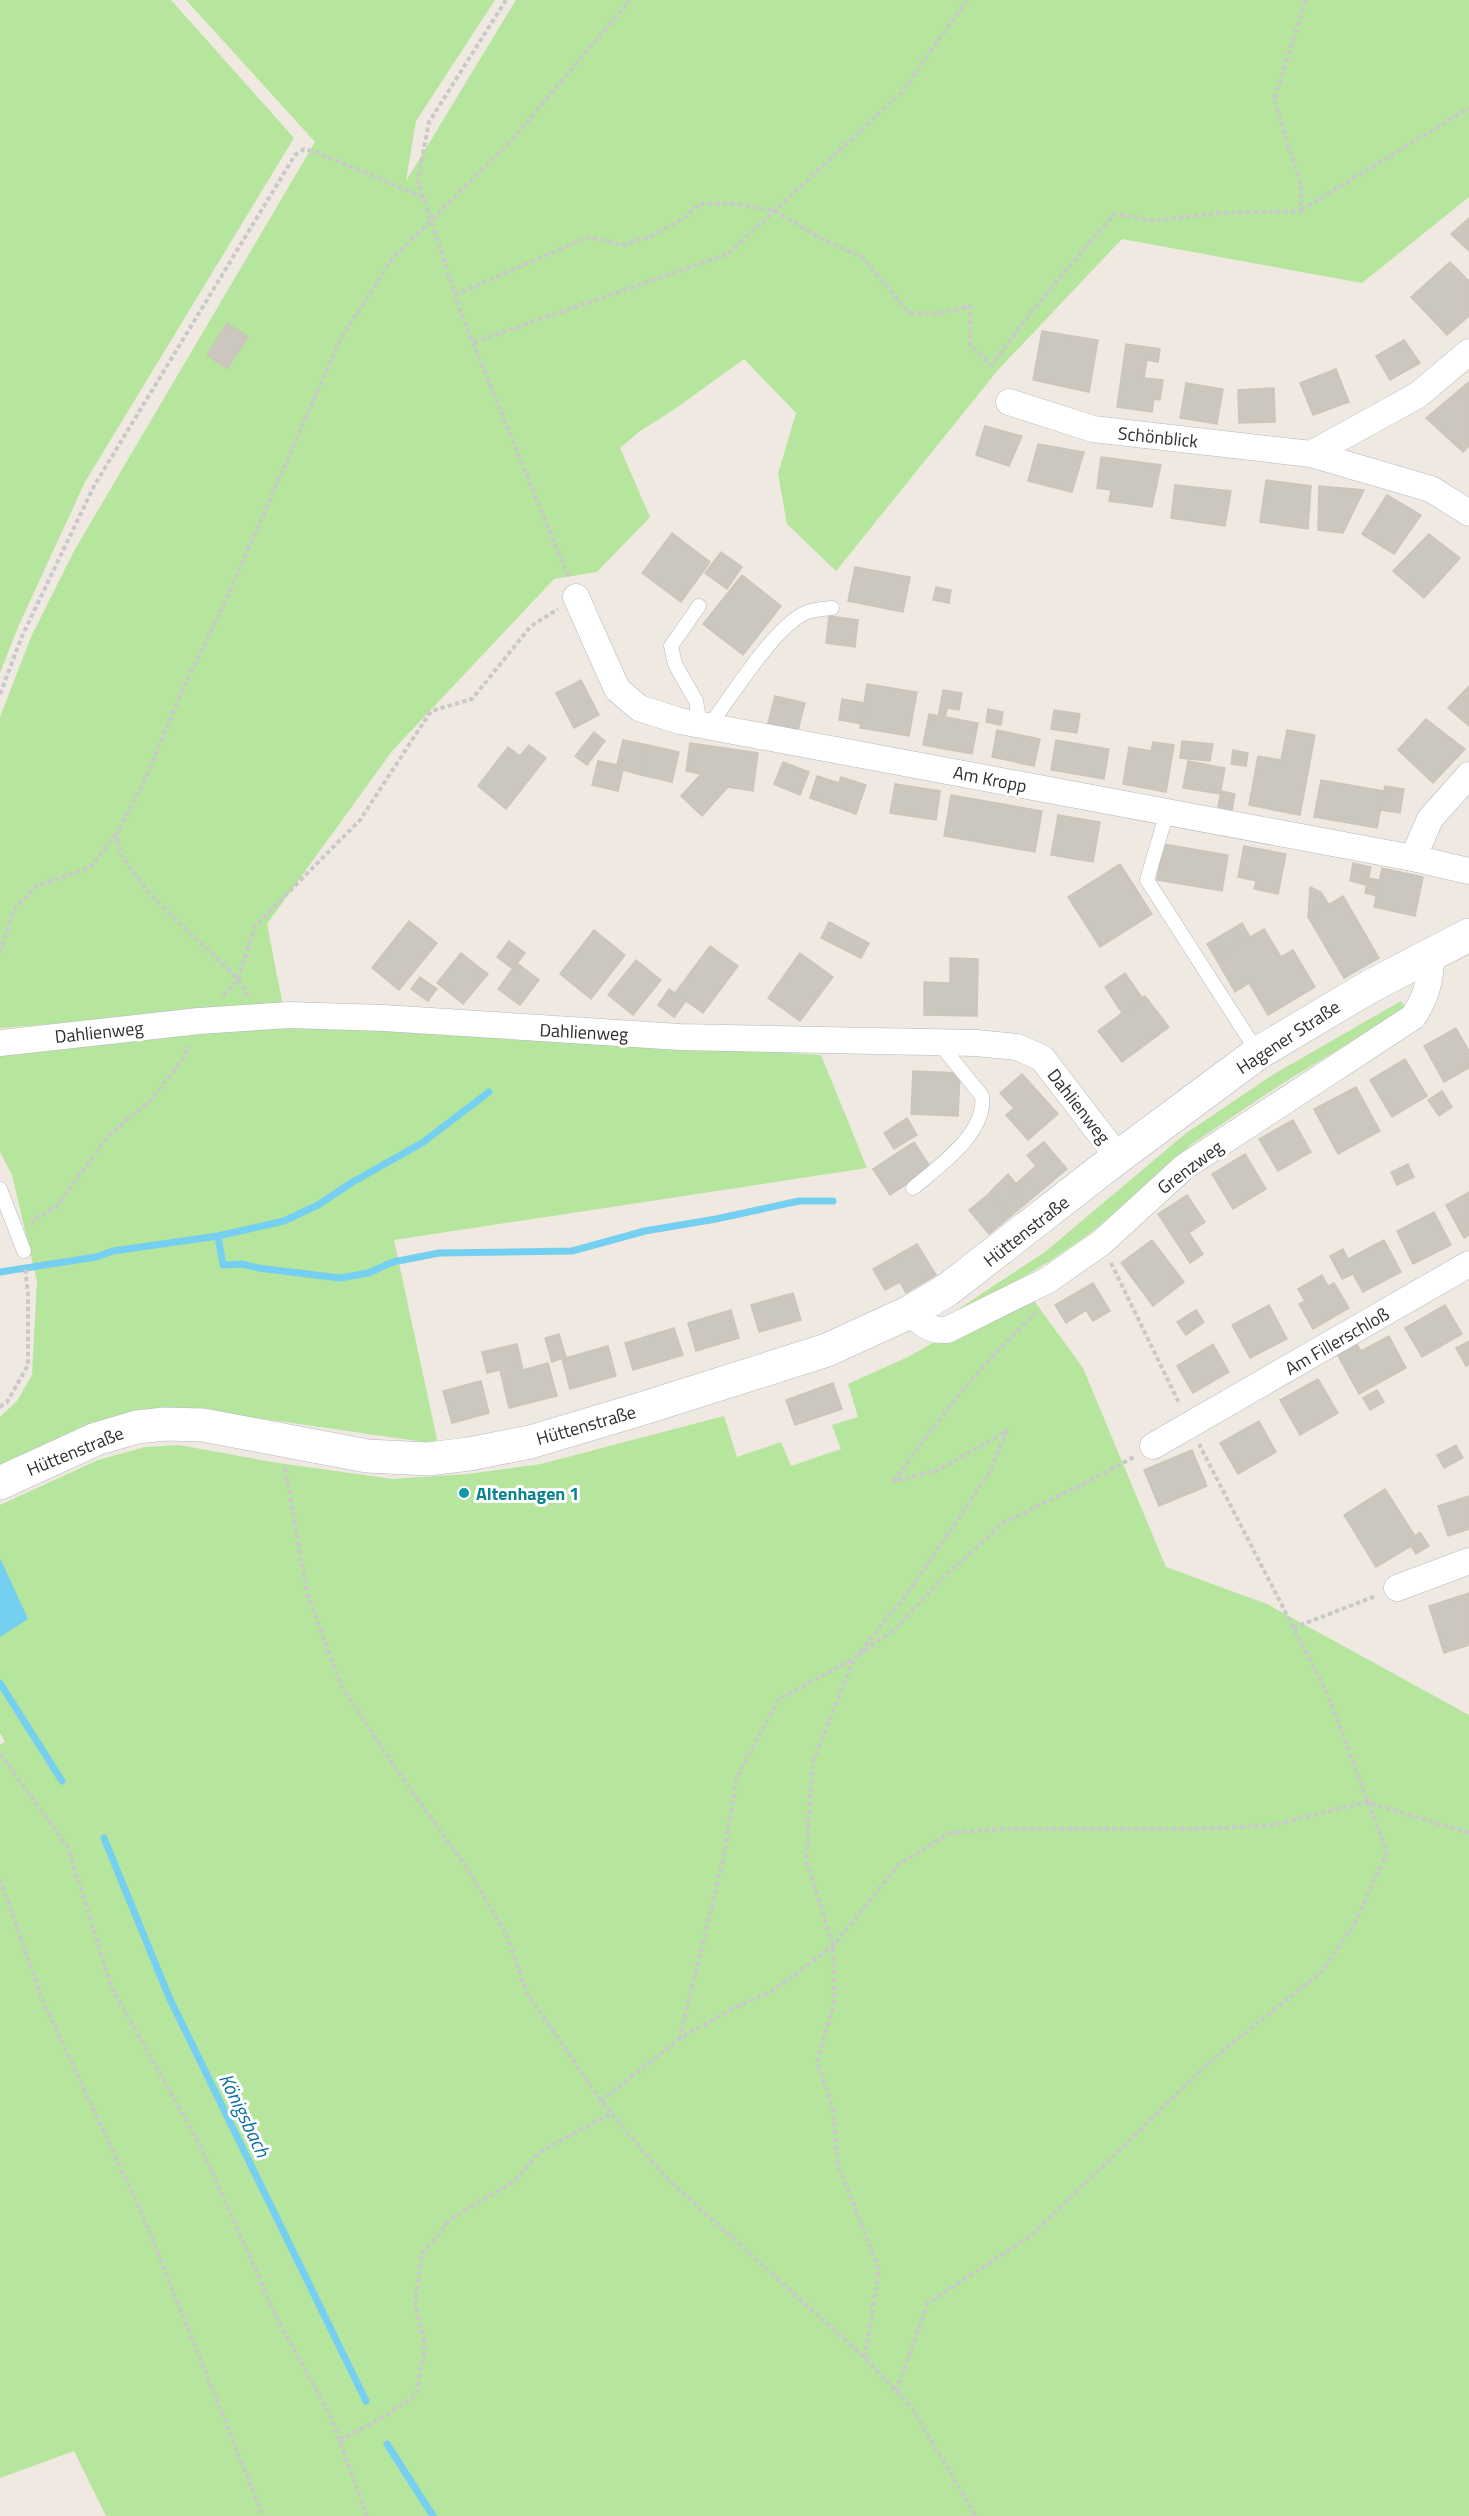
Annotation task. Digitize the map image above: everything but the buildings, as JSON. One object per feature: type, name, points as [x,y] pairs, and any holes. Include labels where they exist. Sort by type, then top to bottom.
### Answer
[{"type":"main road","name":"Hagener Straße","points":[[1118,1157],[1258,1053],[1321,1014],[1469,935]]},
{"type":"main road","name":"Hüttenstraße","points":[[0,1483],[96,1439],[137,1427],[165,1424],[203,1425],[367,1456],[428,1459],[469,1454],[530,1442],[774,1368],[862,1336],[910,1312],[972,1273],[1118,1157]]},
{"type":"street","points":[[1311,454],[1418,395],[1469,352]]},
{"type":"street","name":"Schönblick","points":[[1010,402],[1093,429],[1311,454],[1431,489],[1469,513]]},
{"type":"street","name":"Am Kropp","points":[[576,597],[617,689],[639,708],[705,725],[1469,870]]},
{"type":"street","points":[[1413,858],[1430,819],[1469,775]]},
{"type":"street","name":"Grenzweg","points":[[910,1312],[925,1326],[935,1330],[957,1326],[1048,1280],[1101,1243],[1184,1167],[1413,1017],[1425,1000],[1431,976],[1432,953]]},
{"type":"street","name":"Dahlienweg","points":[[0,1043],[289,1015],[384,1018],[680,1037],[976,1043],[1017,1047],[1042,1058],[1118,1157]]},
{"type":"street","name":"Am Fillerschloß","points":[[1154,1446],[1192,1416],[1469,1264]]},
{"type":"street","points":[[1397,1588],[1469,1561]]},
{"type":"lane","points":[[699,606],[671,646],[675,664],[696,701],[705,725]]},
{"type":"lane","points":[[705,725],[772,641],[792,621],[815,609],[832,608]]},
{"type":"lane","points":[[1167,812],[1147,880],[1258,1053]]},
{"type":"lane","points":[[913,1188],[957,1152],[977,1121],[983,1106],[982,1096],[939,1043]]},
{"type":"lane","points":[[0,1190],[24,1251]]},
{"type":"path","points":[[0,1407],[7,1402],[28,1365],[28,1294],[24,1251],[34,1219],[57,1206],[108,1136],[152,1100],[185,1056],[199,1022],[238,979],[255,926],[360,820],[431,711],[472,699],[531,626],[576,597],[455,295],[418,180],[429,122],[506,0]]},
{"type":"path","points":[[0,953],[13,911],[36,886],[90,867],[116,835],[144,782],[184,686],[216,622],[340,340],[392,259],[512,140],[630,0]]},
{"type":"path","points":[[474,342],[728,254],[902,92],[967,0]]},
{"type":"path","points":[[1300,211],[1301,185],[1274,100],[1306,0]]},
{"type":"path","points":[[455,295],[588,237],[622,245],[649,237],[684,219],[699,204],[729,203],[775,211],[824,240],[862,257],[909,313],[936,314],[970,306],[970,345],[992,365],[1031,312],[1113,214],[1154,221],[1219,213],[1300,211],[1469,108]]},
{"type":"path","points":[[0,694],[22,636],[94,486],[295,155],[304,149],[316,152],[423,197]]},
{"type":"path","points":[[116,835],[122,856],[150,894],[238,979],[248,994],[252,1017]]},
{"type":"path","points":[[896,2391],[928,2303],[1032,2235],[1214,2058],[1321,1972],[1354,1925],[1387,1852],[1327,1693],[1293,1628],[1192,1416],[1101,1243]]},
{"type":"path","points":[[866,2358],[879,2269],[838,2164],[833,2109],[817,2061],[834,2004],[833,1946],[806,1860],[813,1761],[854,1659],[906,1595],[954,1526],[989,1473],[1006,1431],[939,1470],[894,1481],[923,1440],[999,1347],[1042,1308]]},
{"type":"path","points":[[679,2040],[723,1860],[737,1777],[780,1699],[854,1659],[896,1628],[944,1577],[1003,1522],[1091,1480],[1154,1446]]},
{"type":"path","points":[[284,1461],[307,1593],[341,1684],[395,1768],[463,1862],[506,1933],[527,1993],[601,2101],[664,2176],[866,2358],[912,2408],[976,2516]]},
{"type":"path","points":[[1293,1628],[1397,1588]]},
{"type":"path","points":[[0,1755],[68,1846],[111,1986],[200,2145],[277,2318],[332,2420],[367,2516]]},
{"type":"path","points":[[601,2101],[679,2040],[733,2008],[772,1990],[833,1946],[898,1864],[950,1833],[1001,1829],[1204,1829],[1273,1825],[1367,1802],[1469,1833]]},
{"type":"path","points":[[0,1879],[42,1999],[143,2216],[263,2516]]},
{"type":"path","points":[[340,2440],[383,2417],[416,2395],[425,2345],[415,2304],[422,2253],[453,2217],[514,2182],[540,2152],[611,2113]]},
{"type":"green space","points":[[0,0],[171,0],[294,138],[85,482],[18,627],[0,673]]},
{"type":"green space","points":[[186,0],[495,0],[416,121],[406,181],[516,0],[1469,0],[1469,197],[1362,283],[1122,239],[998,370],[836,571],[787,524],[778,474],[796,413],[744,359],[640,431],[620,448],[650,517],[597,572],[554,579],[392,751],[267,924],[283,1006],[0,1028],[0,717],[31,637],[74,551],[315,142]]},
{"type":"green space","points":[[1401,1001],[1406,1008],[1280,1085],[1192,1144],[1092,1232],[1050,1261],[964,1312],[957,1310],[1045,1252],[1185,1134],[1274,1074]]},
{"type":"green space","points":[[274,1023],[821,1055],[867,1168],[394,1240],[438,1444],[201,1410],[149,1409],[81,1427],[0,1467],[0,1417],[17,1401],[32,1375],[37,1281],[12,1175],[0,1152],[0,1051]]},
{"type":"green space","points":[[1032,1298],[1083,1368],[1166,1567],[1267,1604],[1469,1715],[1469,2516],[106,2516],[74,2451],[0,2478],[0,1745],[5,1742],[0,1733],[0,1505],[98,1460],[145,1447],[179,1445],[278,1463],[393,1479],[468,1474],[541,1464],[724,1416],[737,1457],[781,1442],[791,1466],[841,1449],[832,1425],[858,1417],[848,1384],[908,1357],[958,1329]]},
{"type":"water","points":[[0,1558],[28,1619],[0,1637]]},
{"type":"waterway","points":[[0,1272],[96,1257],[113,1251],[218,1236],[284,1221],[318,1205],[351,1183],[422,1143],[489,1092]]},
{"type":"waterway","points":[[218,1236],[223,1265],[242,1264],[340,1278],[368,1273],[393,1262],[439,1253],[572,1251],[645,1231],[799,1201],[833,1201]]},
{"type":"waterway","name":"Königsbach","points":[[0,1683],[62,1781]]},
{"type":"waterway","name":"Königsbach","points":[[104,1838],[169,1997],[366,2401]]},
{"type":"waterway","name":"Königsbach","points":[[387,2444],[433,2516]]},
{"type":"place","name":"Altenhagen 1","points":[[464,1493]]}]
